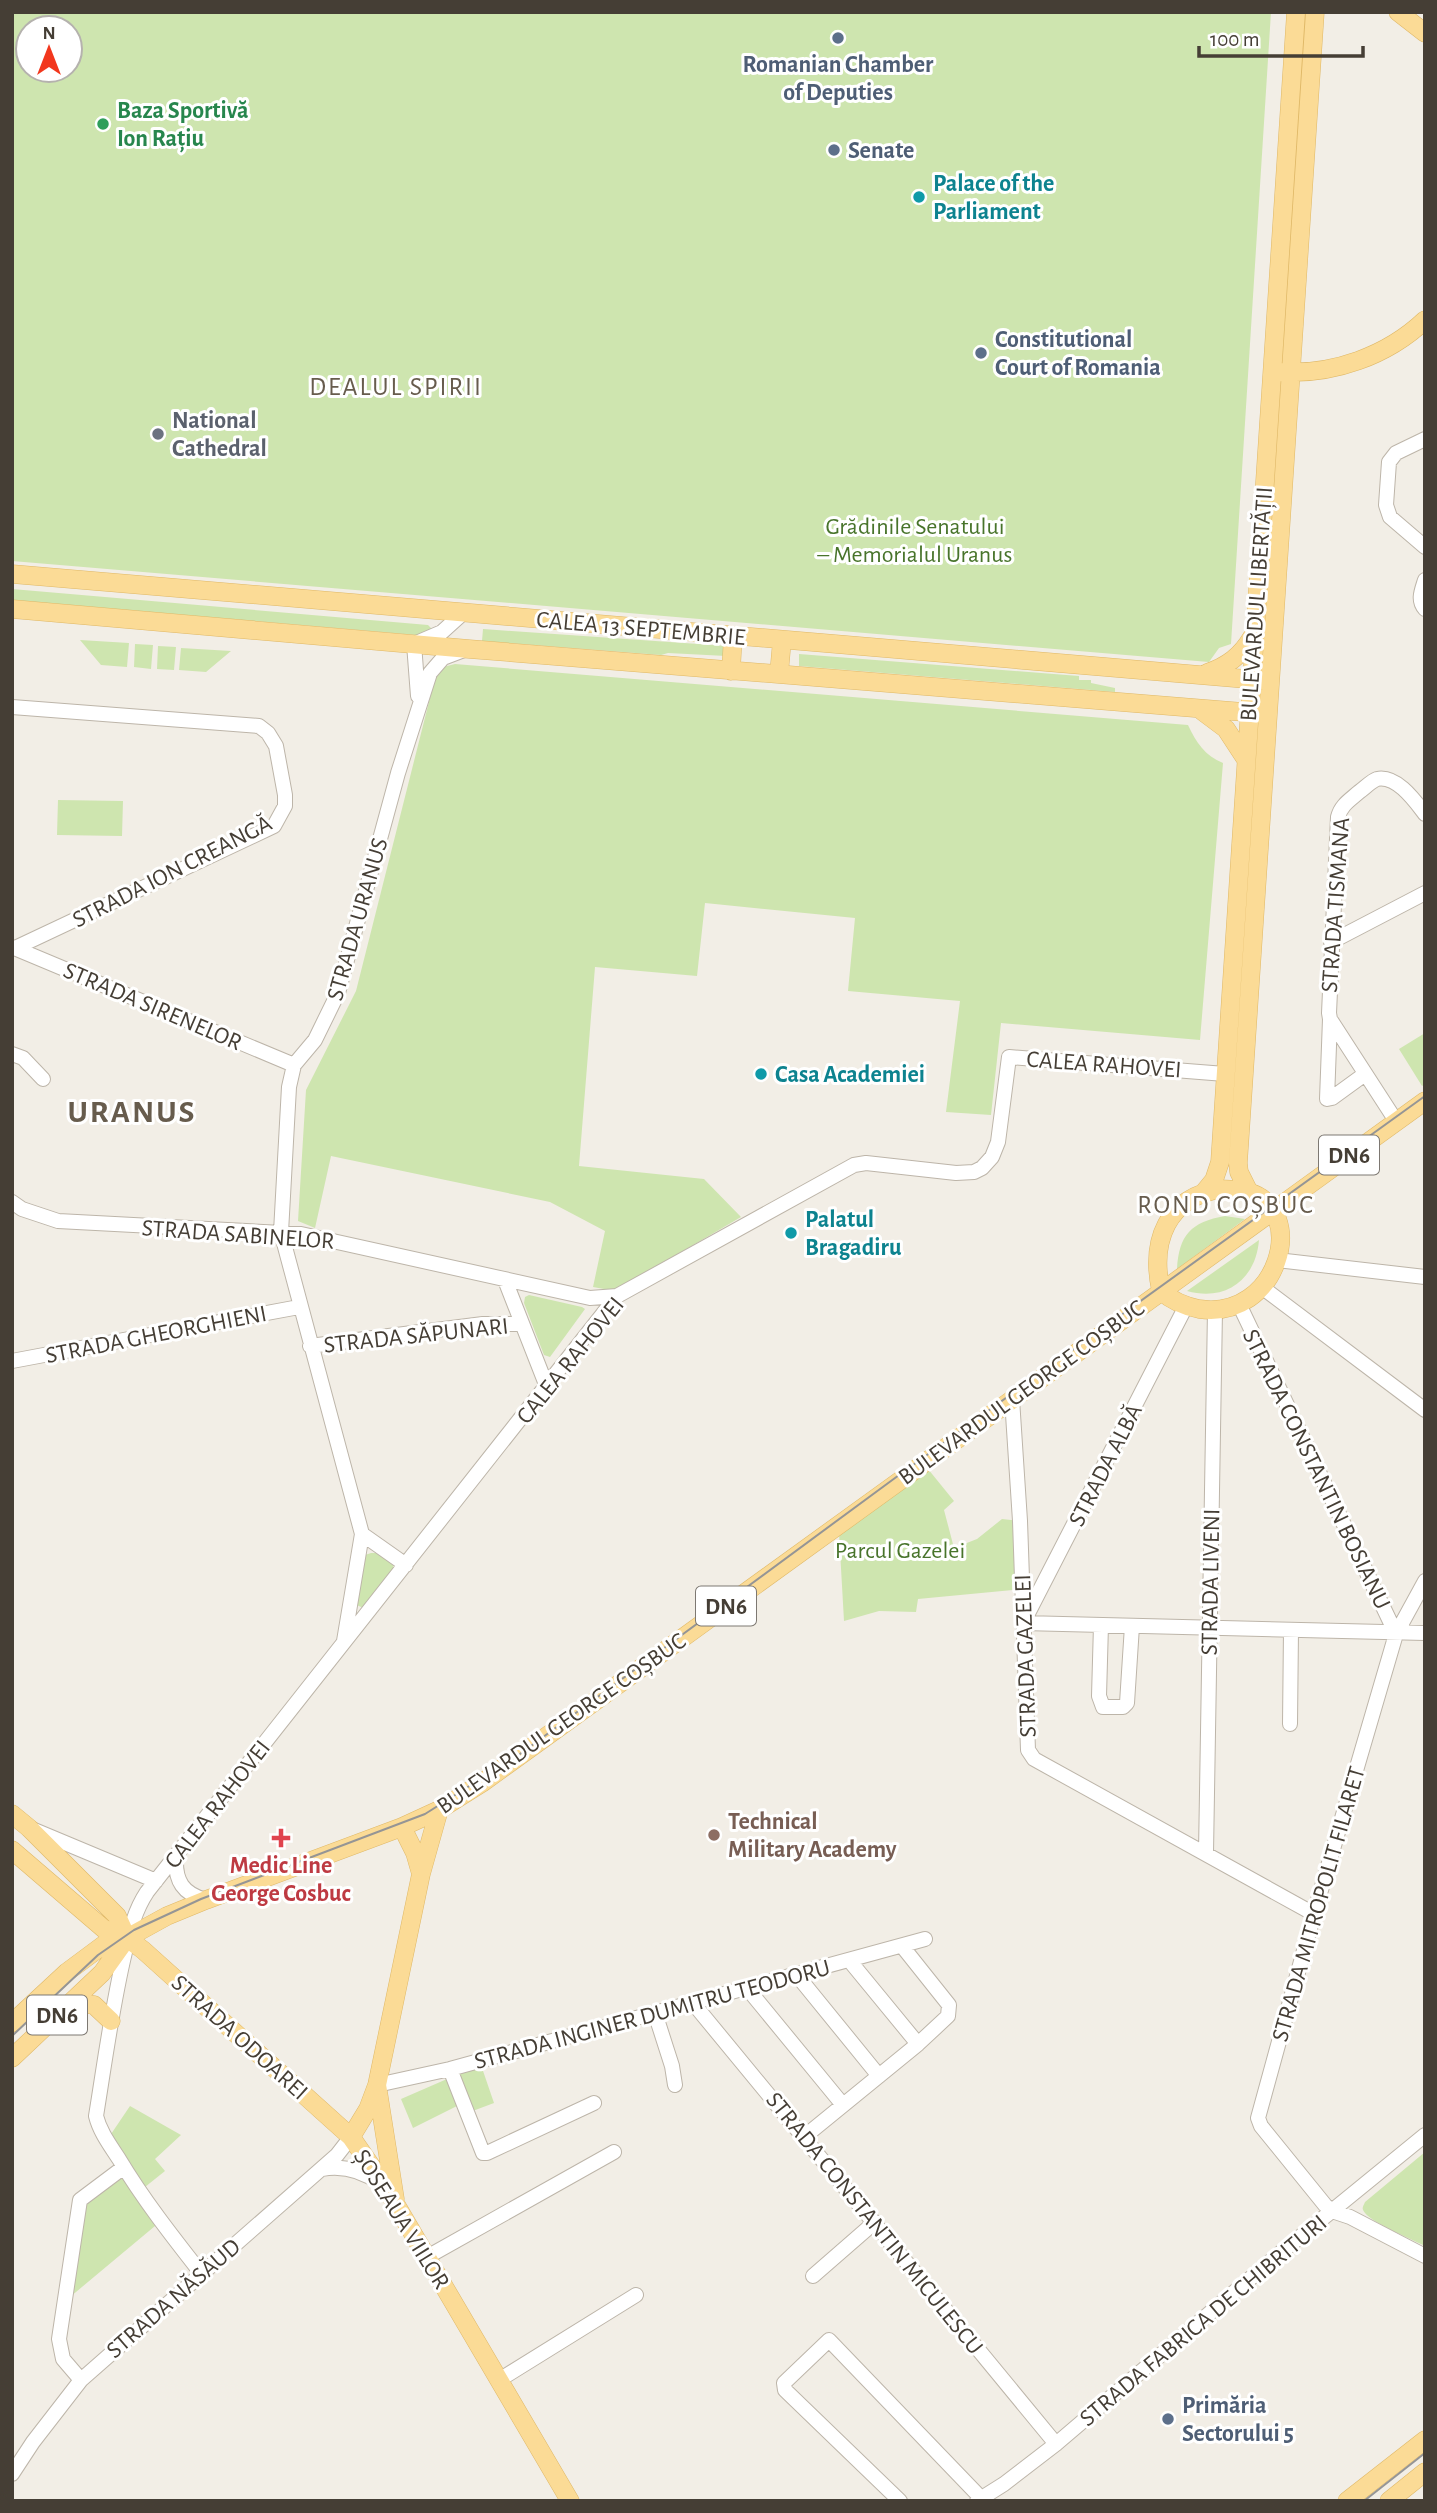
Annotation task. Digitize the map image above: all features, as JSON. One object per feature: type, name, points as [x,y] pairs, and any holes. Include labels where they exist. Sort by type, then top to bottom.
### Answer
[{"type":"main road","name":"BULEVARDUL LIBERTĂȚII","points":[[1248,1192],[1238,1163],[1270,681],[1296,12]]},
{"type":"main road","name":"BULEVARDUL LIBERTĂȚII","points":[[1205,1191],[1214,1180],[1220,1162],[1250,679],[1283,372],[1315,12]]},
{"type":"main road","points":[[1398,12],[1425,33]]},
{"type":"main road","points":[[1283,372],[1337,367],[1366,358],[1394,343],[1425,320]]},
{"type":"main road","name":"CALEA 13 SEPTEMBRIE","points":[[12,574],[1270,681]]},
{"type":"main road","name":"CALEA 13 SEPTEMBRIE","points":[[12,609],[1268,714]]},
{"type":"main road","points":[[1199,675],[1231,662],[1242,652],[1254,634]]},
{"type":"main road","points":[[731,671],[733,635]]},
{"type":"main road","points":[[779,674],[782,640]]},
{"type":"main road","points":[[1199,709],[1226,729],[1245,758]]},
{"type":"main road","name":"DN6","points":[[1161,1291],[1425,1101]]},
{"type":"main road","points":[[1221,1189],[1248,1192],[1265,1201],[1274,1210],[1279,1229],[1278,1260],[1263,1288],[1239,1304],[1215,1310],[1186,1306],[1169,1298],[1161,1291],[1158,1250],[1164,1229],[1175,1212],[1192,1197],[1205,1191],[1221,1189]]},
{"type":"main road","name":"BULEVARDUL GEORGE COȘBUC","points":[[127,1938],[167,1916],[206,1900],[402,1827],[439,1810],[519,1757],[1161,1291]]},
{"type":"main road","name":"ȘOSEAUA VIILOR","points":[[439,1810],[421,1874],[377,2085],[368,2109],[351,2137],[385,2186],[570,2501]]},
{"type":"main road","points":[[12,1814],[117,1916],[127,1938]]},
{"type":"main road","points":[[402,1827],[421,1874]]},
{"type":"main road","points":[[12,1850],[104,1929],[127,1938]]},
{"type":"main road","name":"DN6","points":[[12,2022],[84,1958],[106,1943],[127,1938]]},
{"type":"main road","name":"CALEA RAHOVEI","points":[[12,2058],[102,1973],[127,1938]]},
{"type":"main road","name":"STRADA ODOAREI","points":[[127,1938],[144,1950],[351,2137]]},
{"type":"main road","points":[[71,2002],[94,2005],[103,2010],[111,2021]]},
{"type":"main road","points":[[377,2085],[396,2206]]},
{"type":"main road","points":[[1347,2501],[1425,2440]]},
{"type":"main road","points":[[1389,2501],[1425,2472]]},
{"type":"street","points":[[1425,439],[1396,453],[1387,468],[1386,505],[1390,517],[1425,547]]},
{"type":"street","points":[[1401,528],[1425,532]]},
{"type":"street","points":[[1425,580],[1420,596],[1420,602],[1425,609]]},
{"type":"street","points":[[414,644],[442,632],[463,613]]},
{"type":"street","name":"STRADA URANUS","points":[[414,644],[419,705]]},
{"type":"street","name":"STRADA URANUS","points":[[344,1643],[362,1534],[281,1232],[289,1087],[294,1065],[315,1040],[338,993],[419,705],[433,668],[449,655],[469,649]]},
{"type":"street","name":"STRADA ION CREANGĂ","points":[[12,707],[260,726],[268,733],[275,746],[285,795],[285,806],[274,825],[14,948]]},
{"type":"street","name":"STRADA TISMANA","points":[[1366,1074],[1332,1098],[1326,1099],[1330,1019],[1327,1001],[1338,817],[1343,806],[1371,782],[1381,779],[1389,780],[1405,791],[1423,809]]},
{"type":"street","points":[[1331,943],[1425,893]]},
{"type":"street","name":"STRADA SIRENELOR","points":[[14,948],[294,1065]]},
{"type":"street","name":"STRADA TISMANA","points":[[1330,1019],[1396,1121]]},
{"type":"street","points":[[12,1054],[23,1058],[43,1079]]},
{"type":"street","name":"CALEA RAHOVEI","points":[[127,1938],[139,1906],[156,1881],[617,1296],[854,1165],[866,1163],[956,1173],[974,1172],[982,1168],[992,1157],[998,1142],[1009,1057],[1225,1074]]},
{"type":"street","name":"STRADA SABINELOR","points":[[12,1202],[22,1209],[58,1221],[281,1232],[343,1242],[590,1298],[617,1296]]},
{"type":"street","points":[[1278,1260],[1425,1278]]},
{"type":"street","points":[[505,1280],[547,1387]]},
{"type":"street","points":[[1263,1288],[1425,1410]]},
{"type":"street","name":"STRADA CONSTANTIN BOSIANU","points":[[1239,1304],[1396,1633]]},
{"type":"street","name":"STRADA ALBĂ","points":[[1023,1623],[1186,1306]]},
{"type":"street","name":"STRADA GHEORGHIENI","points":[[12,1361],[299,1307]]},
{"type":"street","name":"STRADA LIVENI","points":[[1206,1853],[1215,1310]]},
{"type":"street","name":"STRADA SĂPUNARI","points":[[310,1346],[483,1324],[522,1324]]},
{"type":"street","name":"STRADA GAZELEI","points":[[1012,1399],[1028,1750],[1034,1759],[1314,1914]]},
{"type":"street","points":[[362,1534],[406,1565]]},
{"type":"street","name":"STRADA MITROPOLIT FILARET","points":[[1332,2211],[1320,2200],[1261,2126],[1258,2118],[1396,1633],[1425,1581]]},
{"type":"street","points":[[1023,1623],[1425,1633]]},
{"type":"street","points":[[1101,1625],[1099,1696],[1103,1707],[1123,1707],[1127,1703],[1132,1626]]},
{"type":"street","points":[[1290,1724],[1291,1630]]},
{"type":"street","points":[[29,1828],[156,1881]]},
{"type":"street","points":[[176,1858],[176,1872],[181,1886],[190,1894],[206,1900]]},
{"type":"street","points":[[127,1938],[96,2116],[102,2132],[124,2167],[201,2273]]},
{"type":"street","name":"STRADA INGINER DUMITRU TEODORU","points":[[377,2085],[450,2069],[925,1939]]},
{"type":"street","points":[[804,2137],[946,2020],[949,2005],[902,1946]]},
{"type":"street","points":[[849,1960],[918,2044]]},
{"type":"street","points":[[796,1975],[879,2076]]},
{"type":"street","points":[[747,1988],[843,2105]]},
{"type":"street","name":"STRADA CONSTANTIN MICULESCU","points":[[693,2003],[876,2222],[1056,2444]]},
{"type":"street","points":[[654,2013],[672,2066],[675,2085]]},
{"type":"street","points":[[450,2069],[483,2152],[594,2103]]},
{"type":"street","name":"STRADA FABRICA DE CHIBRITURI","points":[[979,2500],[1056,2444],[1425,2135]]},
{"type":"street","name":"STRADA NĂSĂUD","points":[[12,2474],[81,2380],[337,2155],[351,2137]]},
{"type":"street","points":[[427,2257],[614,2152]]},
{"type":"street","points":[[81,2380],[62,2359],[59,2339],[80,2200],[124,2167]]},
{"type":"street","points":[[320,2170],[337,2167],[350,2169],[385,2186]]},
{"type":"street","points":[[1332,2211],[1350,2217],[1425,2256]]},
{"type":"street","points":[[813,2276],[876,2222]]},
{"type":"street","points":[[499,2380],[636,2295]]},
{"type":"street","points":[[900,2501],[785,2390],[784,2383],[829,2340],[979,2500]]},
{"type":"street","points":[[12,2444],[23,2456]]},
{"type":"green space","name":"Grădinile Senatului – Memorialul Uranus","points":[[12,12],[1271,12],[1231,644],[1219,648],[1209,662],[12,561]]},
{"type":"green space","points":[[12,589],[428,625],[433,630],[427,636],[12,600]]},
{"type":"green space","points":[[483,629],[727,646],[726,656],[668,653],[661,655],[482,641]]},
{"type":"green space","points":[[80,640],[129,643],[127,667],[101,665]]},
{"type":"green space","points":[[135,644],[153,645],[151,669],[134,667]]},
{"type":"green space","points":[[158,646],[176,647],[174,670],[157,669]]},
{"type":"green space","points":[[181,648],[231,651],[206,672],[179,670]]},
{"type":"green space","points":[[799,654],[1079,676],[1079,680],[1091,680],[1091,683],[1115,688],[1115,692],[799,666]]},
{"type":"green space","points":[[455,664],[1188,725],[1202,748],[1223,763],[1200,1040],[1001,1023],[991,1115],[946,1112],[960,1001],[848,991],[855,918],[705,903],[697,976],[595,967],[579,1166],[704,1179],[741,1217],[615,1291],[593,1287],[605,1231],[550,1202],[331,1156],[315,1228],[298,1221],[306,1090],[356,991],[436,674],[443,667]]},
{"type":"green space","points":[[58,800],[123,801],[122,836],[57,835]]},
{"type":"green space","points":[[1425,1033],[1425,1084],[1422,1086],[1399,1049]]},
{"type":"green space","points":[[1225,1216],[1245,1219],[1177,1269],[1181,1247],[1189,1232],[1203,1222]]},
{"type":"green space","points":[[1259,1240],[1252,1266],[1236,1284],[1214,1293],[1187,1291]]},
{"type":"green space","points":[[529,1295],[585,1309],[550,1357],[544,1355],[524,1303],[525,1297]]},
{"type":"green space","name":"Parcul Gazelei","points":[[928,1469],[954,1501],[944,1510],[954,1548],[977,1539],[1002,1519],[1020,1521],[1022,1589],[918,1599],[916,1612],[879,1611],[844,1621],[839,1533]]},
{"type":"green space","points":[[377,1553],[392,1562],[394,1568],[366,1609],[354,1604],[365,1555]]},
{"type":"green space","points":[[481,2065],[494,2103],[470,2112],[456,2074]]},
{"type":"green space","points":[[447,2079],[457,2106],[413,2128],[401,2099]]},
{"type":"green space","points":[[130,2106],[181,2135],[155,2159],[165,2171],[140,2191],[161,2221],[64,2302],[80,2200],[123,2168],[107,2140]]},
{"type":"green space","points":[[1425,2152],[1425,2246],[1376,2221],[1363,2209],[1365,2202]]},
{"type":"tram line","points":[[12,2036],[98,1955],[134,1930],[201,1899],[425,1814],[520,1754],[895,1478],[1425,1096]]},
{"type":"tram line","points":[[1364,2501],[1425,2453]]},
{"type":"place","name":"Romanian Chamber of Deputies","points":[[838,38]]},
{"type":"place","name":"Baza Sportivă Ion Rațiu","points":[[103,124]]},
{"type":"place","name":"Senate","points":[[834,150]]},
{"type":"place","name":"Palace of the Parliament","points":[[919,197]]},
{"type":"place","name":"Constitutional Court of Romania","points":[[981,353]]},
{"type":"place","name":"National Cathedral","points":[[158,434]]},
{"type":"place","name":"Casa Academiei","points":[[761,1074]]},
{"type":"place","name":"Palatul Bragadiru","points":[[791,1233]]},
{"type":"place","name":"Technical Military Academy","points":[[714,1835]]},
{"type":"place","name":"Medic Line George Cosbuc","points":[[281,1838]]},
{"type":"place","name":"Primăria Sectorului 5","points":[[1168,2419]]},
{"type":"district","name":"DEALUL SPIRII","points":[[396,386]]},
{"type":"district","name":"URANUS","points":[[132,1111]]},
{"type":"district","name":"ROND COȘBUC","points":[[1226,1204]]}]
